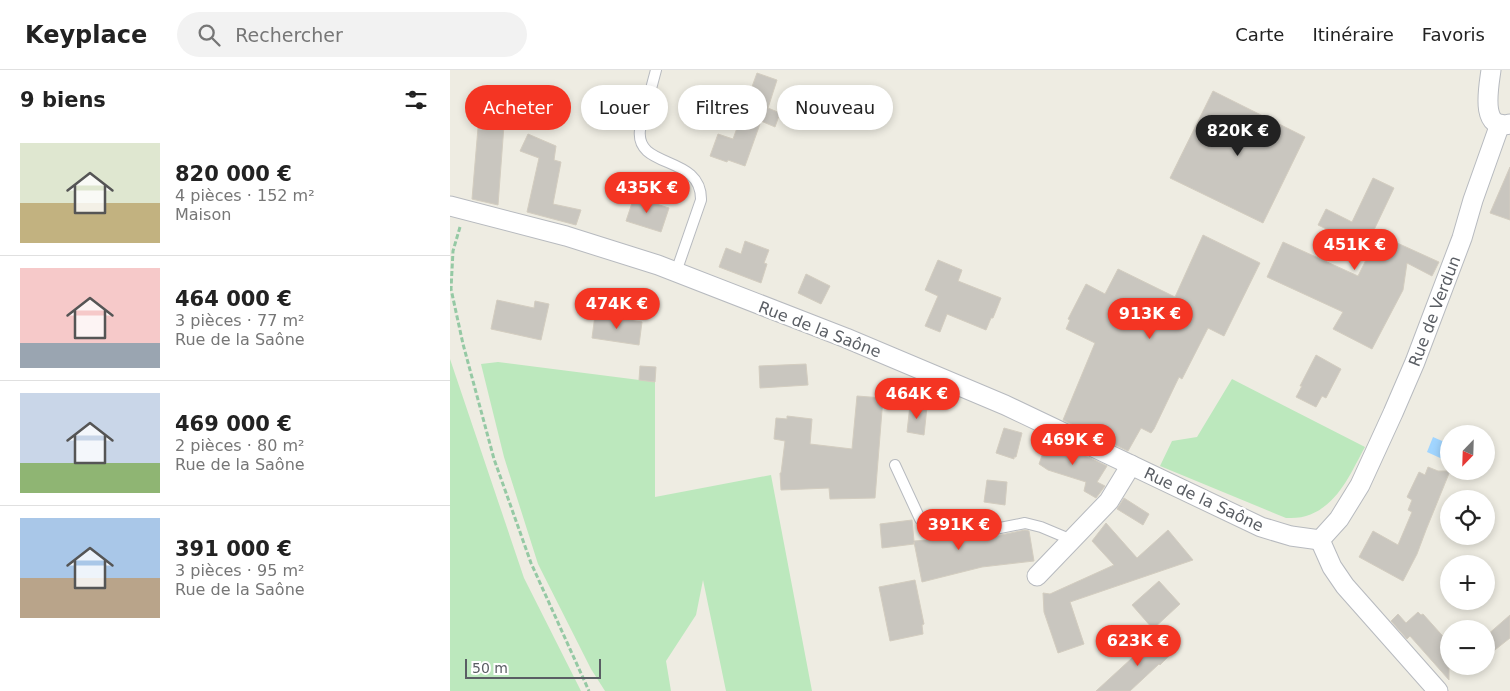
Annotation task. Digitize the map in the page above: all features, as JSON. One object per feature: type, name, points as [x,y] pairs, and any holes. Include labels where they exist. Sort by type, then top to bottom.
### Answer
[{"type":"street","name":"Rue de Verdun","points":[[1320,540],[1339,519],[1352,498],[1393,413],[1415,362],[1462,238],[1473,200],[1505,124],[1496,122],[1489,114],[1485,72]]},
{"type":"street","name":"Rue de la Saône","points":[[457,208],[566,236],[658,265],[846,338],[1005,405],[1261,527],[1291,536],[1320,540]]},
{"type":"street","points":[[1037,576],[1109,501],[1131,465]]},
{"type":"street","points":[[1320,540],[1332,567],[1345,586],[1438,691]]},
{"type":"lane","points":[[656,70],[638,139],[645,149],[655,157],[684,169],[699,184],[702,191],[702,200],[676,272]]},
{"type":"lane","points":[[895,465],[920,519],[935,531],[950,534],[990,530],[1025,523],[1041,527],[1072,540]]},
{"type":"path","points":[[457,208],[451,289],[463,344],[494,459],[530,563],[589,691]]},
{"type":"green space","points":[[450,359],[524,578],[581,691],[450,691]]},
{"type":"green space","points":[[498,362],[655,382],[655,497],[771,475],[812,691],[726,691],[703,580],[696,615],[666,661],[671,691],[605,691],[591,669],[538,564],[504,457],[481,364]]},
{"type":"green space","points":[[1232,379],[1365,447],[1342,488],[1327,505],[1306,516],[1286,518],[1160,466],[1172,441],[1197,437]]},
{"type":"water","points":[[1433,437],[1440,440],[1440,458],[1427,452]]},
{"type":"building","points":[[757,73],[777,80],[768,108],[777,112],[775,127],[767,124],[767,85],[753,85]]},
{"type":"building","points":[[1213,91],[1305,137],[1263,223],[1170,178]]},
{"type":"building","points":[[478,130],[504,130],[498,205],[472,199]]},
{"type":"building","points":[[736,130],[758,130],[745,166],[710,156],[718,134],[733,139]]},
{"type":"building","points":[[528,134],[556,146],[554,160],[561,162],[553,204],[581,210],[576,225],[527,212],[539,158],[520,151]]},
{"type":"building","points":[[1510,167],[1510,220],[1490,213]]},
{"type":"building","points":[[1373,178],[1394,188],[1373,232],[1439,262],[1432,276],[1407,263],[1403,290],[1372,349],[1333,329],[1343,312],[1267,277],[1283,242],[1358,276],[1371,250],[1318,225],[1326,209],[1352,222]]},
{"type":"building","points":[[634,197],[669,208],[661,232],[626,221]]},
{"type":"building","points":[[1203,235],[1260,263],[1224,336],[1208,328],[1182,379],[1179,377],[1151,433],[1141,428],[1128,451],[1063,420],[1095,343],[1066,329],[1070,320],[1068,319],[1086,284],[1105,294],[1118,269],[1175,297]]},
{"type":"building","points":[[745,241],[769,250],[764,263],[767,264],[761,283],[719,267],[726,248],[741,254]]},
{"type":"building","points":[[938,260],[962,270],[958,281],[1001,298],[986,330],[947,314],[940,332],[925,326],[938,296],[925,290]]},
{"type":"building","points":[[806,274],[830,286],[821,304],[798,293]]},
{"type":"building","points":[[497,300],[534,308],[535,301],[549,304],[541,340],[491,329]]},
{"type":"building","points":[[595,315],[642,322],[639,345],[592,338]]},
{"type":"building","points":[[1316,355],[1341,369],[1326,398],[1322,396],[1316,407],[1296,397]]},
{"type":"building","points":[[806,364],[808,385],[760,388],[759,366]]},
{"type":"building","points":[[640,366],[656,367],[655,382],[639,380]]},
{"type":"building","points":[[857,396],[883,398],[875,498],[830,499],[829,488],[781,490],[780,473],[785,441],[774,439],[776,418],[787,419],[787,416],[812,419],[810,444],[852,449]]},
{"type":"building","points":[[910,405],[927,407],[924,435],[907,432]]},
{"type":"building","points":[[1004,428],[1022,433],[1014,459],[996,453]]},
{"type":"building","points":[[1048,438],[1107,466],[1097,482],[1105,486],[1096,498],[1084,491],[1086,482],[1048,470],[1039,464]]},
{"type":"building","points":[[1428,467],[1440,471],[1440,480],[1446,480],[1442,490],[1440,490],[1440,496],[1417,554],[1403,581],[1359,557],[1373,531],[1398,545],[1412,512],[1408,510],[1412,500],[1407,497],[1419,472],[1425,475]]},
{"type":"building","points":[[987,480],[1007,482],[1005,505],[984,502]]},
{"type":"building","points":[[1124,498],[1149,514],[1143,525],[1117,509]]},
{"type":"building","points":[[912,520],[914,541],[939,539],[952,541],[991,537],[1025,530],[1029,531],[1034,561],[982,567],[922,582],[914,542],[914,544],[882,548],[880,524]]},
{"type":"building","points":[[1106,523],[1137,558],[1168,530],[1193,560],[1070,602],[1084,644],[1058,653],[1044,612],[1043,593],[1050,594],[1114,565],[1092,541]]},
{"type":"building","points":[[915,580],[924,624],[922,625],[923,634],[890,641],[879,587]]},
{"type":"building","points":[[1159,581],[1180,604],[1153,629],[1132,605]]},
{"type":"building","points":[[1418,612],[1421,615],[1423,614],[1440,633],[1440,670],[1410,636],[1407,639],[1391,621],[1398,614],[1406,623]]},
{"type":"building","points":[[1510,615],[1510,638],[1495,650],[1495,628]]},
{"type":"building","points":[[1155,635],[1172,653],[1160,665],[1130,691],[1096,691],[1144,647]]}]
